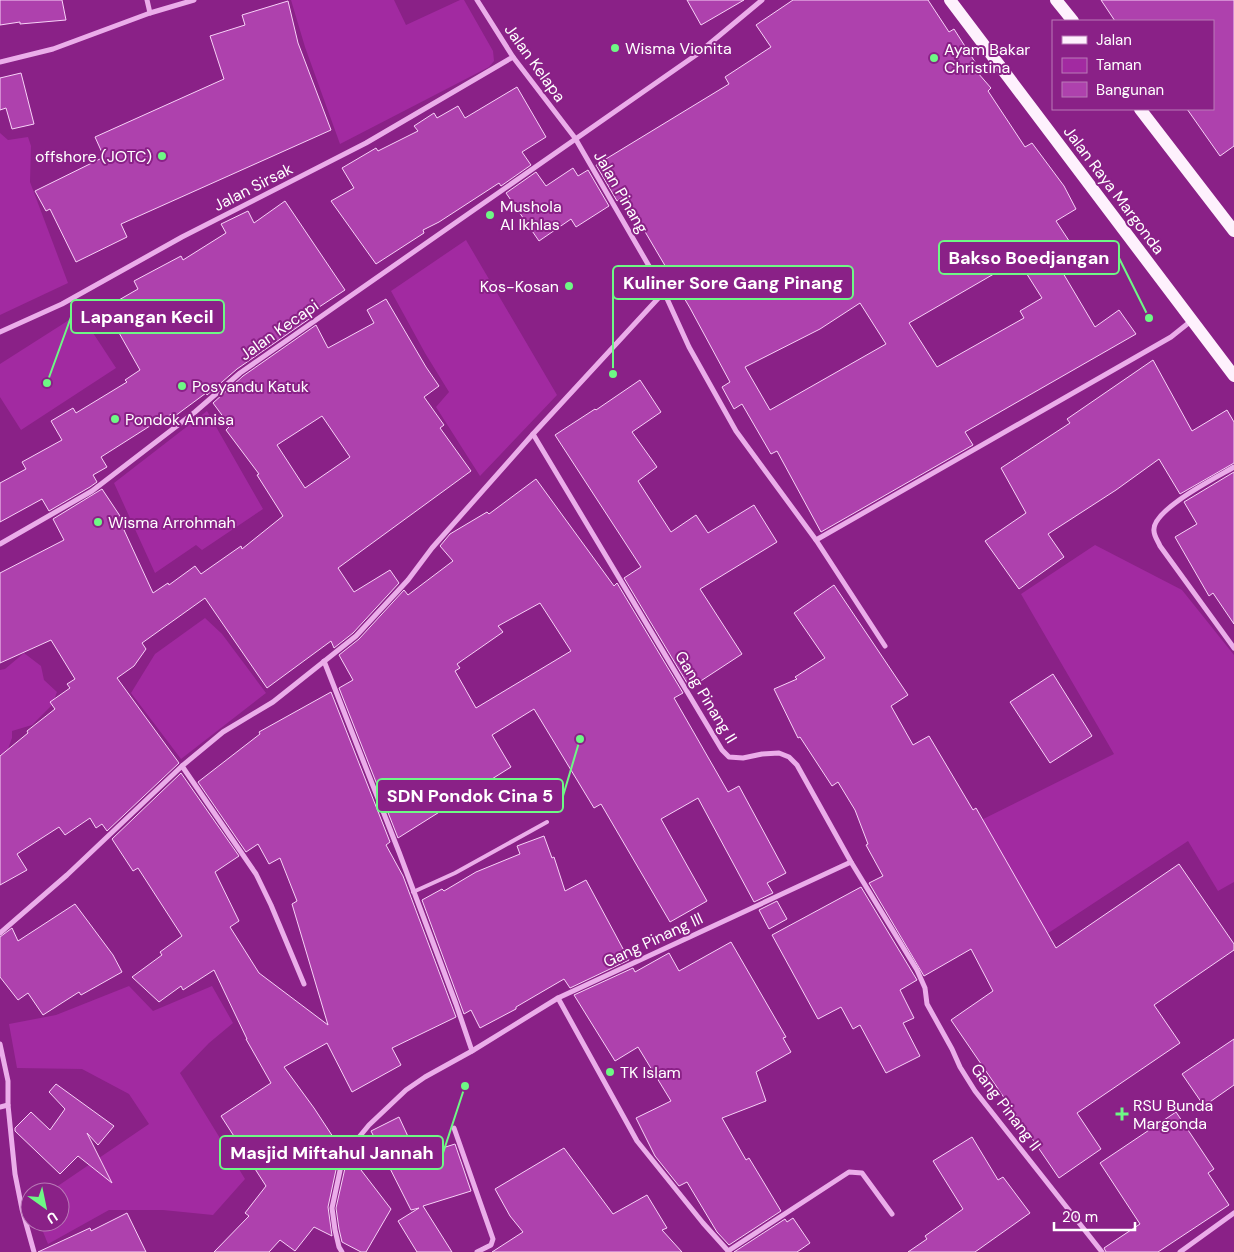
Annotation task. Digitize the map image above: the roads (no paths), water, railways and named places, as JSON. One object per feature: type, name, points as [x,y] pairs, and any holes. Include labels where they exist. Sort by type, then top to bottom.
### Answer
[{"type":"main road","name":"Jalan Raya Margonda","points":[[950,0],[1234,376]]},
{"type":"main road","points":[[1056,0],[1072,20]]},
{"type":"main road","points":[[1141,110],[1234,231]]},
{"type":"street","points":[[147,0],[150,13]]},
{"type":"street","points":[[0,62],[53,49],[150,13],[194,0]]},
{"type":"street","name":"Jalan Kelapa","points":[[477,0],[513,58],[575,138]]},
{"type":"street","name":"Jalan Pinang","points":[[762,0],[703,50],[575,138],[664,292],[689,347],[736,431],[816,540],[885,646]]},
{"type":"street","name":"Jalan Sirsak","points":[[0,332],[62,304],[182,237],[366,143],[513,58]]},
{"type":"street","name":"Jalan Kecapi","points":[[0,544],[92,491],[195,412],[240,373],[575,138]]},
{"type":"street","points":[[0,933],[67,875],[182,766],[224,732],[273,702],[356,636],[408,580],[432,548],[533,434],[664,292]]},
{"type":"street","points":[[816,540],[1171,337],[1192,320]]},
{"type":"street","name":"Gang Pinang II","points":[[533,434],[722,750],[729,757],[743,758],[779,753],[789,757],[798,765],[851,862],[917,970],[924,988],[927,1004],[960,1067],[975,1091],[1102,1252]]},
{"type":"street","points":[[1234,468],[1169,507],[1156,522],[1153,530],[1160,546],[1234,648]]},
{"type":"street","points":[[324,661],[456,1004],[472,1051]]},
{"type":"street","points":[[182,766],[256,874],[304,984]]},
{"type":"street","name":"Gang Pinang III","points":[[342,1252],[334,1230],[332,1208],[341,1166],[355,1142],[369,1125],[406,1090],[424,1077],[472,1051],[558,998],[851,862]]},
{"type":"street","points":[[558,998],[637,1141],[728,1252],[849,1172],[862,1173],[892,1214]]},
{"type":"street","points":[[0,1044],[8,1082],[8,1105],[15,1174],[34,1252]]},
{"type":"street","points":[[0,1107],[8,1105]]},
{"type":"street","points":[[454,1128],[494,1239],[491,1245],[477,1252]]},
{"type":"street","points":[[1180,1252],[1234,1212]]},
{"type":"lane","points":[[413,892],[463,868],[547,822]]},
{"type":"place","name":"Wisma Vionita","points":[[615,48]]},
{"type":"place","name":"Ayam Bakar Christina","points":[[934,58]]},
{"type":"place","name":"offshore (JOTC)","points":[[162,156]]},
{"type":"place","name":"Mushola Al Ikhlas","points":[[490,215]]},
{"type":"place","name":"Kos-Kosan","points":[[569,286]]},
{"type":"place","name":"Bakso Boedjangan","points":[[1149,318]]},
{"type":"place","name":"Kuliner Sore Gang Pinang","points":[[613,374]]},
{"type":"place","name":"Lapangan Kecil","points":[[47,383]]},
{"type":"place","name":"Posyandu Katuk","points":[[182,386]]},
{"type":"place","name":"Pondok Annisa","points":[[115,419]]},
{"type":"place","name":"Wisma Arrohmah","points":[[98,522]]},
{"type":"place","name":"SDN Pondok Cina 5","points":[[580,739]]},
{"type":"place","name":"TK Islam","points":[[610,1072]]},
{"type":"place","name":"Masjid Miftahul Jannah","points":[[465,1086]]},
{"type":"place","name":"RSU Bunda Margonda","points":[[1122,1114]]}]
